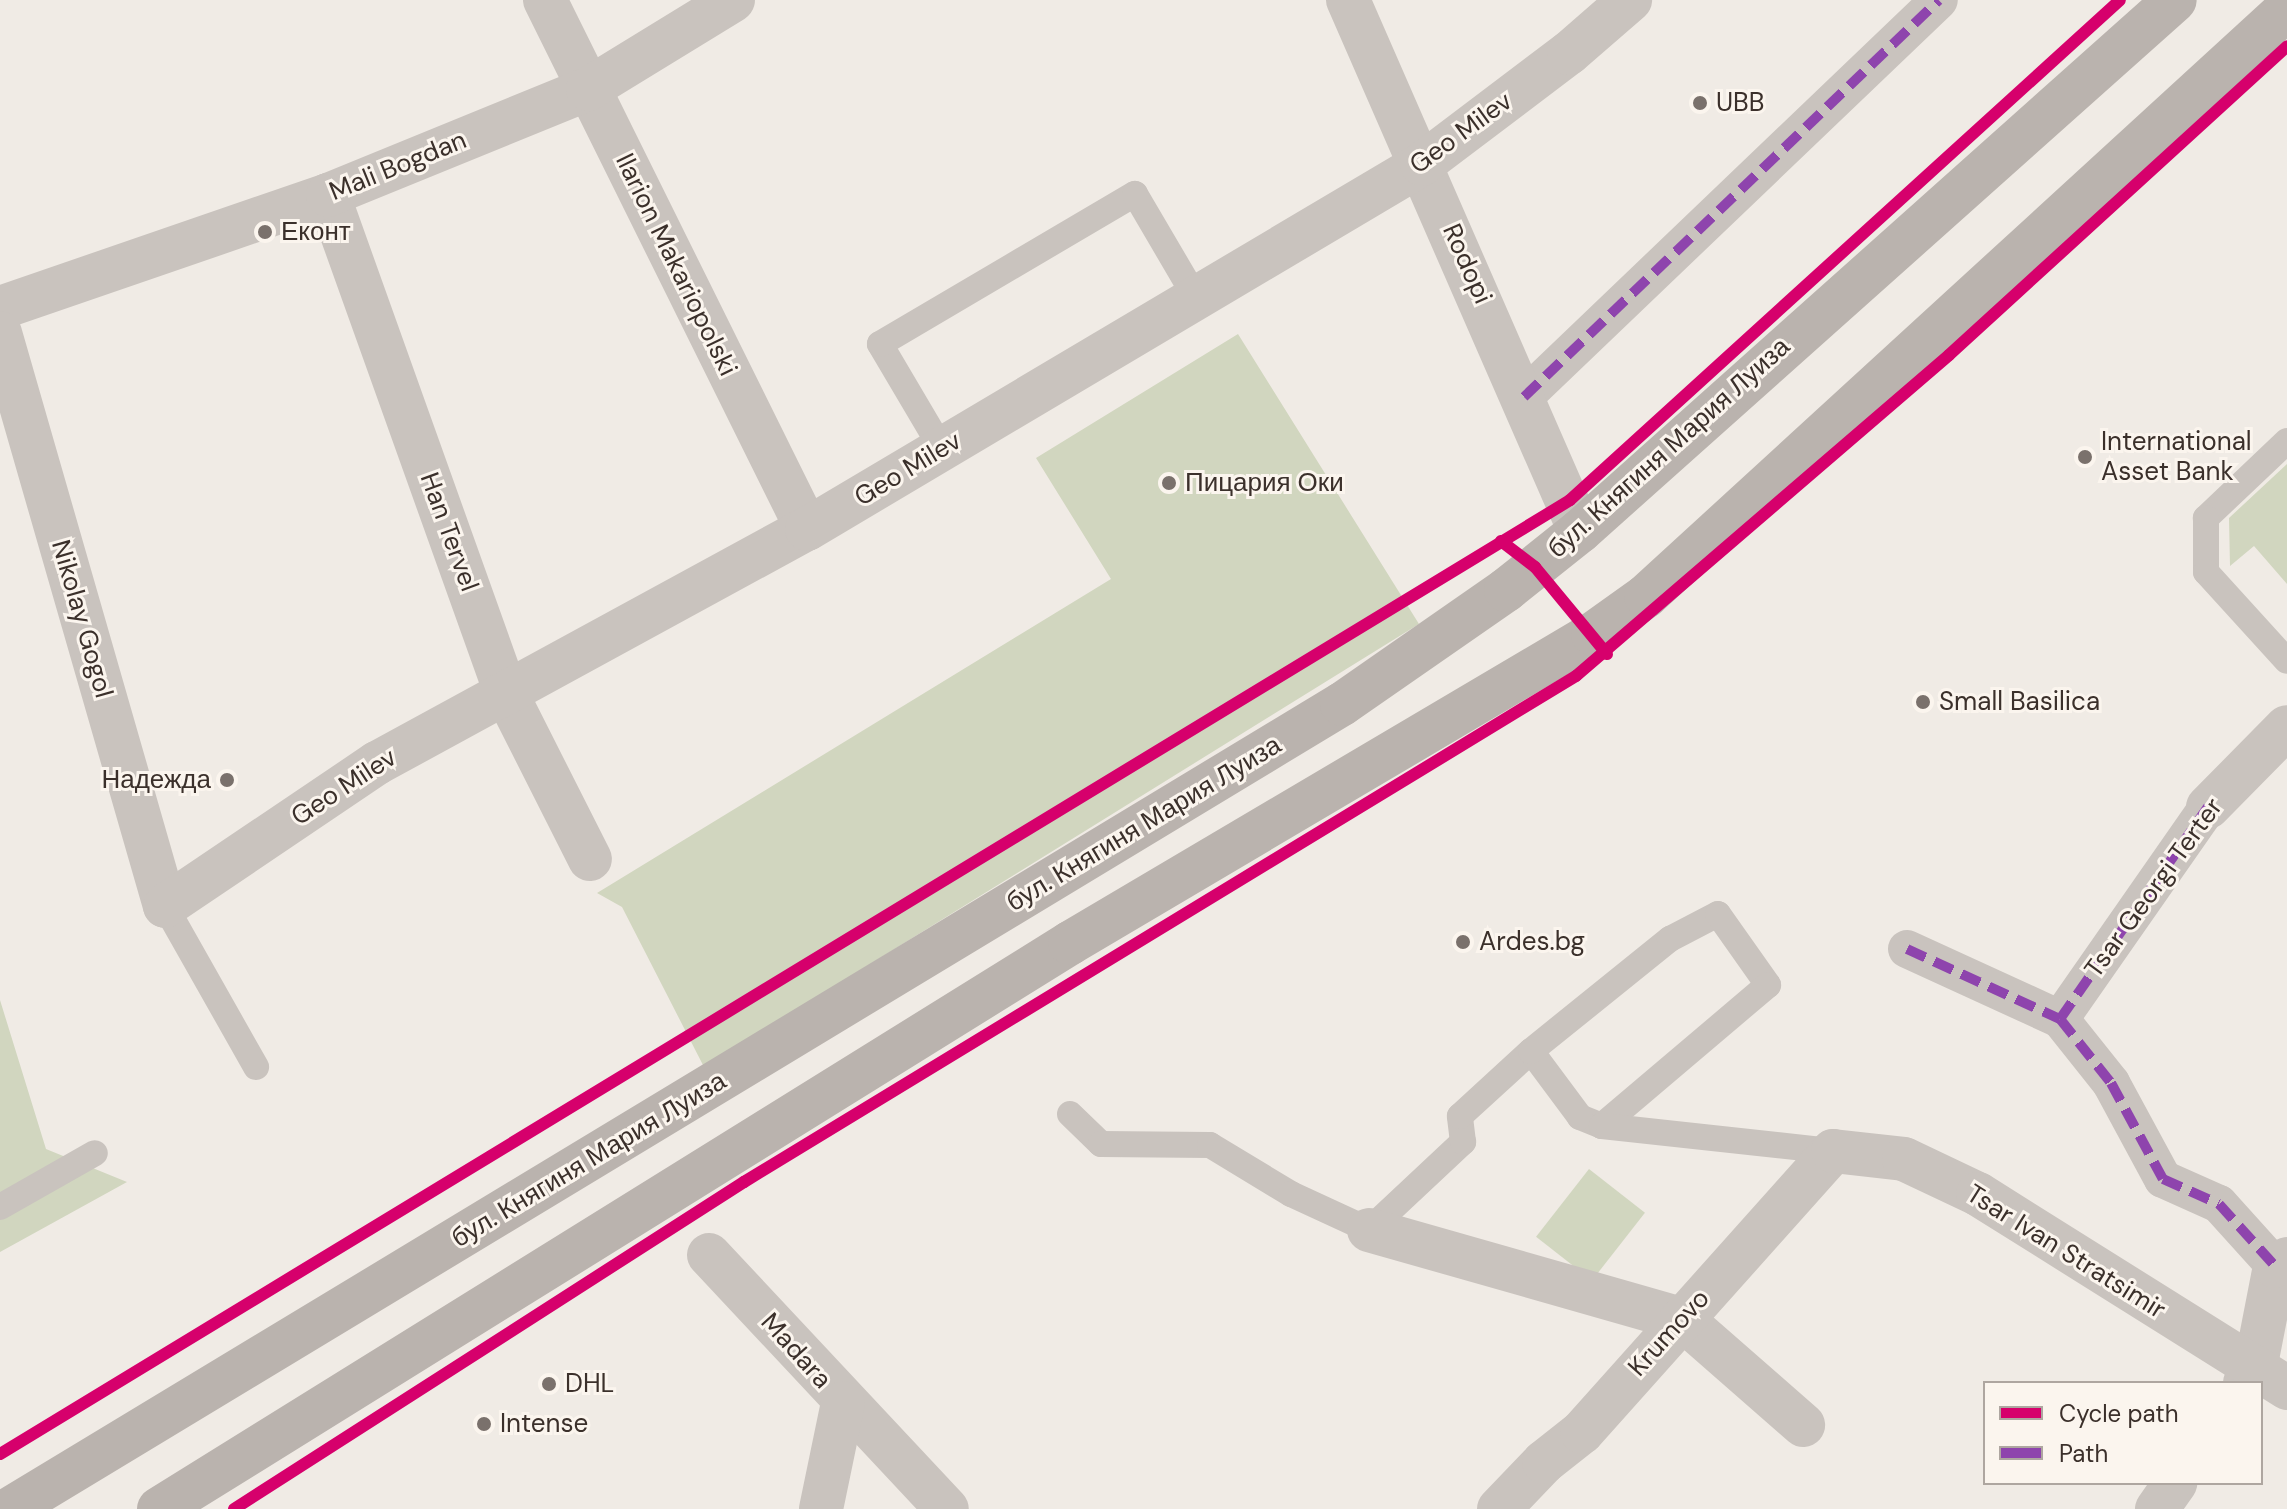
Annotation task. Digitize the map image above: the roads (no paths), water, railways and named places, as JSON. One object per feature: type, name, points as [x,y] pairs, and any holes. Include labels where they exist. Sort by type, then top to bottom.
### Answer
[{"type":"main road","name":"бул. Княгиня Мария Луиза","points":[[10,1509],[1342,704],[1506,590],[1580,531],[2175,0]]},
{"type":"main road","points":[[159,1509],[1070,943],[1593,634],[1658,585],[2287,9]]},
{"type":"street","name":"Ilarion Makariopolski","points":[[545,0],[807,529]]},
{"type":"street","name":"Mali Bogdan","points":[[0,308],[328,195],[588,89],[733,0]]},
{"type":"street","name":"Rodopi","points":[[1348,0],[1580,531]]},
{"type":"street","name":"Geo Milev","points":[[165,906],[377,763],[807,529],[1422,164],[1569,53],[1630,0]]},
{"type":"street","points":[[1524,397],[1939,0]]},
{"type":"street","name":"Han Tervel","points":[[328,195],[506,693],[590,859]]},
{"type":"street","name":"Nikolay Gogol","points":[[0,333],[165,906]]},
{"type":"street","name":"Tsar Georgi Terter","points":[[2060,1019],[2208,807],[2287,727]]},
{"type":"street","points":[[1907,949],[2060,1019],[2111,1083],[2163,1179],[2219,1204],[2281,1262],[2262,1380]]},
{"type":"street","name":"Krumovo","points":[[1499,1509],[1544,1462],[1582,1432],[1833,1151]]},
{"type":"street","name":"Tsar Ivan Stratsimir","points":[[1833,1151],[1904,1159],[1978,1194],[2262,1380]]},
{"type":"street","points":[[1369,1230],[1682,1319],[1803,1425]]},
{"type":"street","name":"Madara","points":[[709,1255],[843,1403],[821,1509]]},
{"type":"street","points":[[843,1403],[947,1509]]},
{"type":"street","points":[[2157,1509],[2174,1485]]},
{"type":"lane","points":[[942,449],[880,344],[1135,194],[1196,298]]},
{"type":"lane","points":[[2287,441],[2206,518],[2206,572],[2287,661]]},
{"type":"lane","points":[[165,906],[256,1067]]},
{"type":"lane","points":[[1070,1114],[1101,1144],[1210,1145],[1291,1194],[1369,1230],[1463,1142],[1460,1116],[1531,1051],[1670,939],[1718,914],[1768,985],[1602,1126]]},
{"type":"lane","points":[[1531,1051],[1580,1117],[1602,1126],[1833,1151]]},
{"type":"lane","points":[[0,1207],[95,1153]]},
{"type":"place","name":"UBB","points":[[1700,103]]},
{"type":"place","name":"Еконт","points":[[265,232]]},
{"type":"place","name":"International Asset Bank","points":[[2085,457]]},
{"type":"place","name":"Пицария Оки","points":[[1169,483]]},
{"type":"place","name":"Small Basilica","points":[[1923,702]]},
{"type":"place","name":"Надежда","points":[[227,780]]},
{"type":"place","name":"Ardes.bg","points":[[1463,942]]},
{"type":"place","name":"DHL","points":[[549,1384]]},
{"type":"place","name":"Intense","points":[[484,1424]]}]
